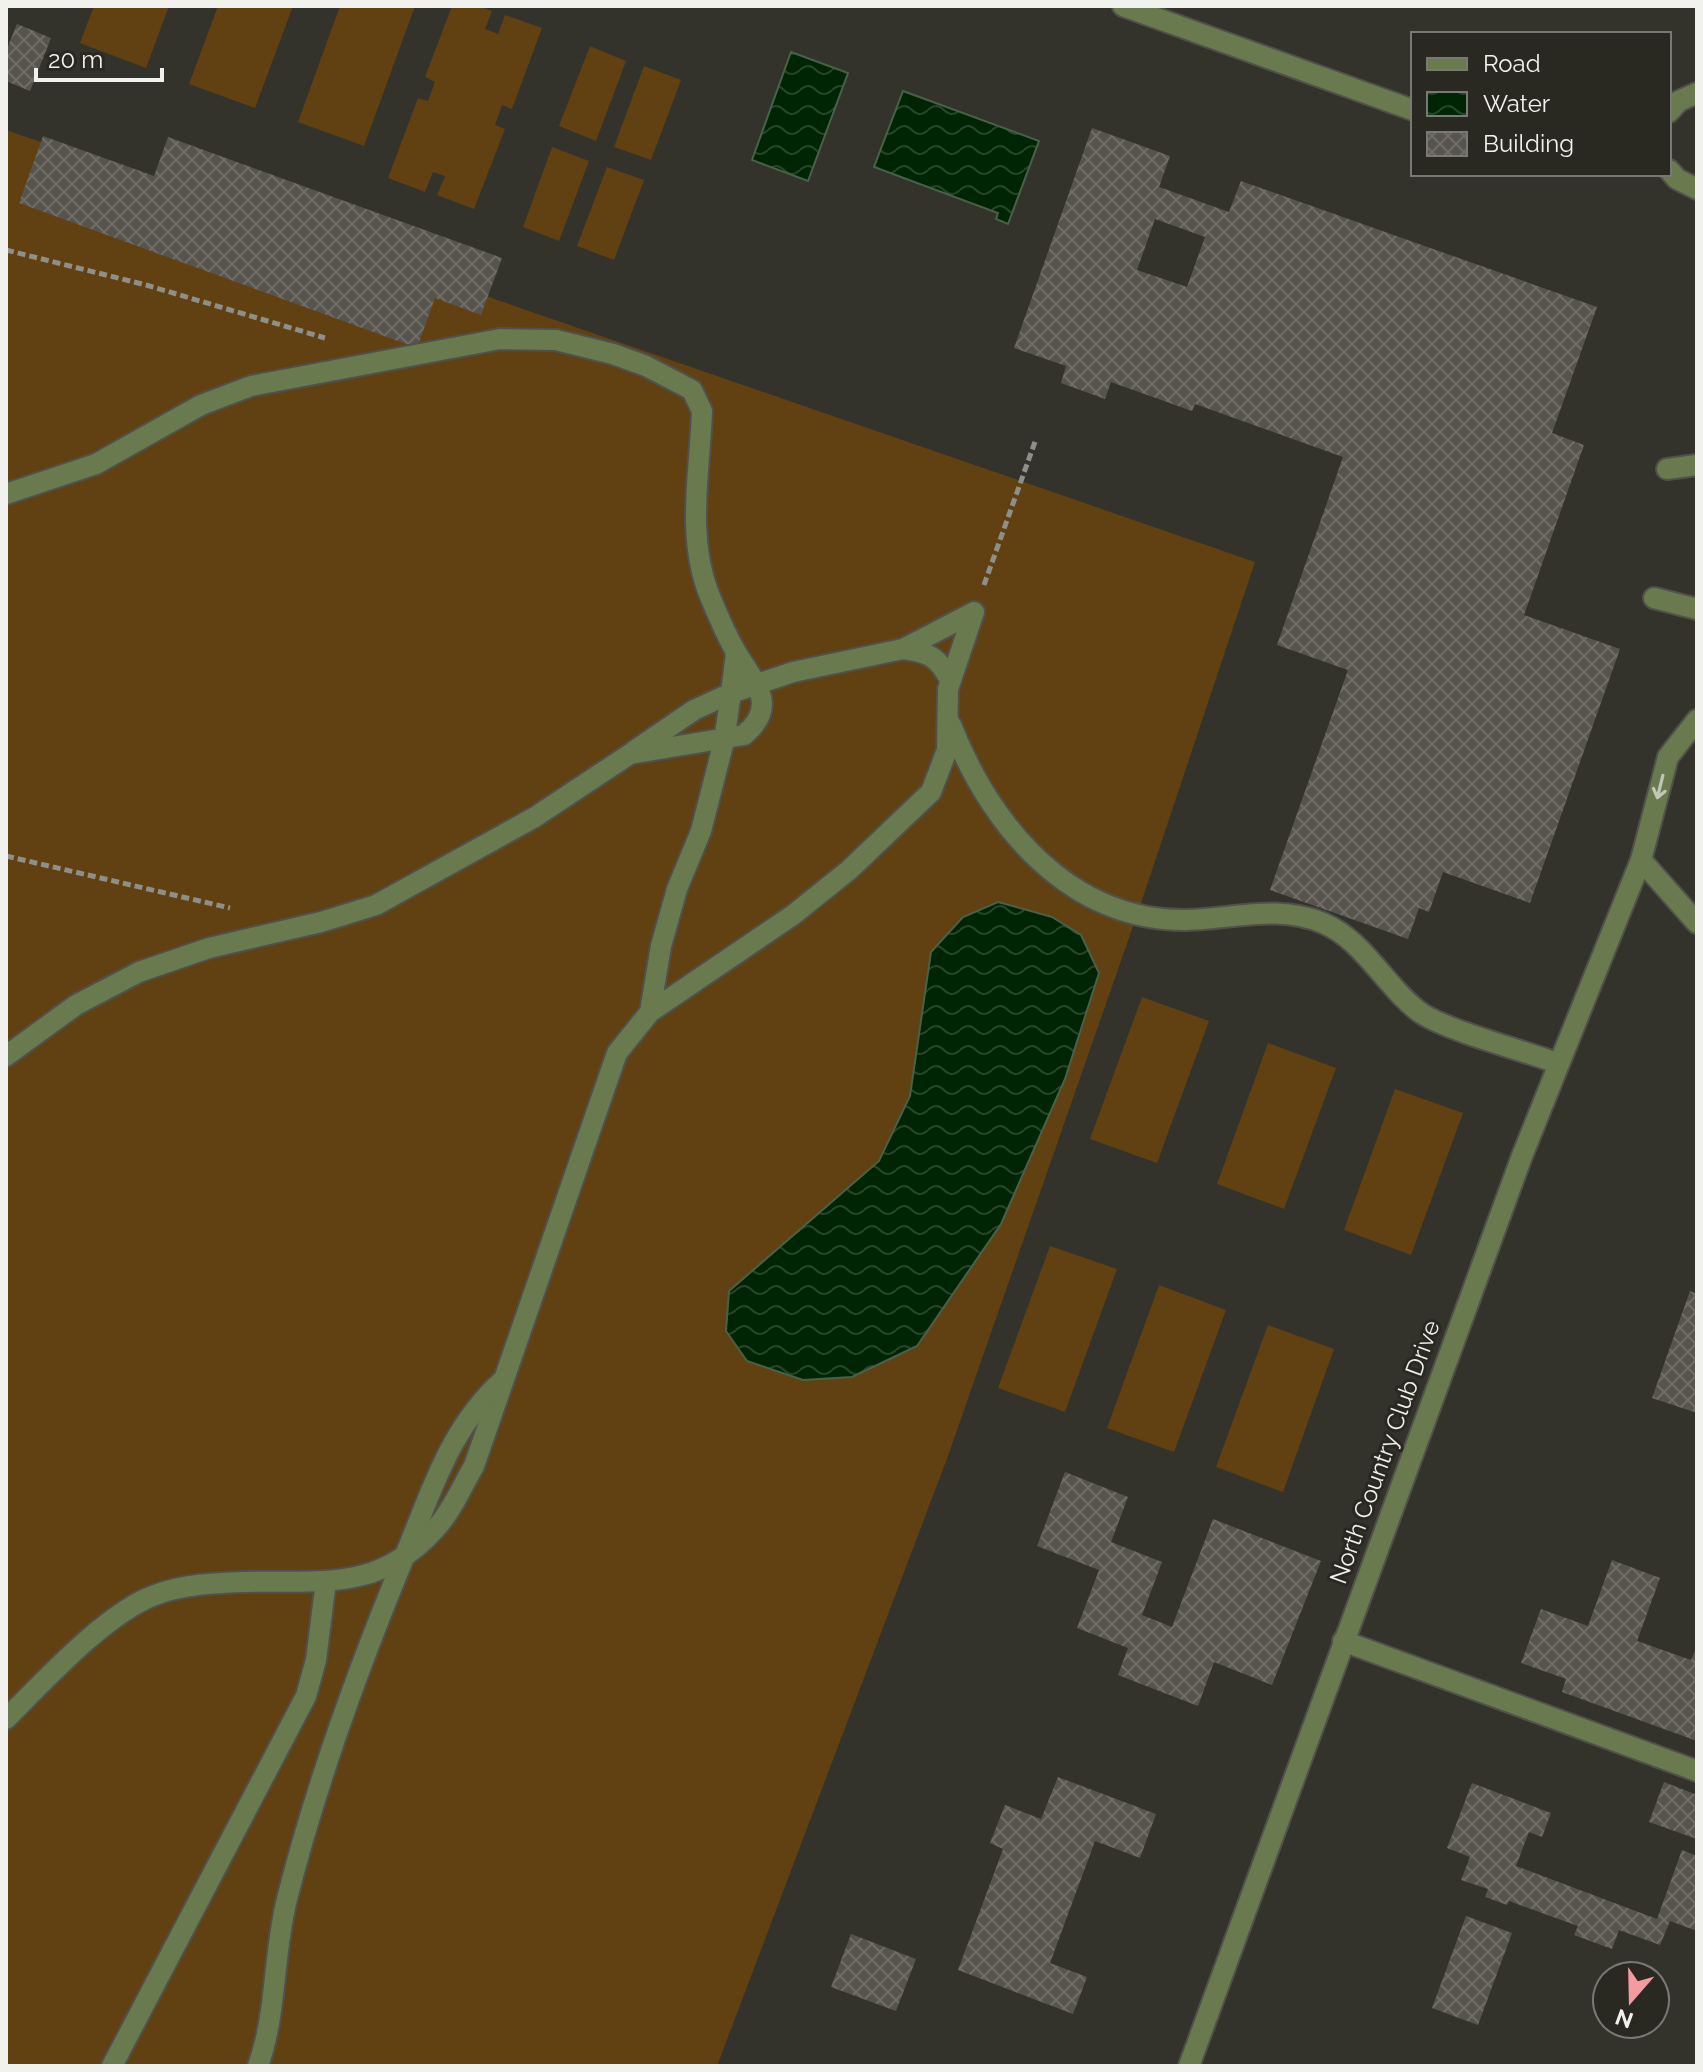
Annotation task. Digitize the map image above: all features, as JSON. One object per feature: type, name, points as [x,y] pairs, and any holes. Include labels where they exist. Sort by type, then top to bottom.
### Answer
[{"type":"street","points":[[1123,6],[1411,109]]},
{"type":"street","points":[[1671,110],[1679,101],[1697,93]]},
{"type":"street","points":[[1671,172],[1677,179],[1697,189]]},
{"type":"street","points":[[6,494],[96,464],[201,405],[273,380],[500,339],[584,344],[646,366],[692,390],[699,400],[702,411],[696,498],[697,544],[707,589],[736,653],[757,682],[761,715],[744,735],[724,741],[630,754]]},
{"type":"street","points":[[1667,469],[1697,465]]},
{"type":"street","points":[[1654,598],[1697,609]]},
{"type":"street","points":[[6,1056],[76,1005],[139,972],[209,948],[321,922],[376,905],[535,817],[670,725],[731,693],[757,682],[903,649],[974,612]]},
{"type":"street","points":[[6,1719],[58,1668],[139,1602],[158,1593],[208,1583],[326,1581],[371,1576],[403,1561],[438,1527],[474,1466],[548,1242],[582,1161],[617,1053],[650,1012],[793,915],[913,813],[931,792],[947,750],[950,680],[974,612]]},
{"type":"street","points":[[903,649],[932,655],[940,660],[950,680]]},
{"type":"street","points":[[650,1012],[669,915],[701,831],[724,741],[736,653]]},
{"type":"street","points":[[948,715],[968,768],[1020,842],[1083,895],[1108,907],[1153,918],[1185,920],[1269,912],[1327,924],[1424,1015],[1557,1063]]},
{"type":"street","name":"North Country Club Drive","points":[[1189,2066],[1557,1063],[1641,860],[1668,757],[1697,720]]},
{"type":"street","points":[[1641,860],[1694,913]]},
{"type":"street","points":[[258,2066],[267,2038],[287,1899],[387,1593],[453,1438],[482,1399],[504,1379]]},
{"type":"street","points":[[371,1576],[387,1593]]},
{"type":"street","points":[[112,2066],[306,1696],[316,1660],[326,1581]]},
{"type":"street","points":[[1343,1641],[1697,1771]]},
{"type":"path","points":[[6,250],[146,285],[336,341]]},
{"type":"path","points":[[974,612],[1036,439]]},
{"type":"path","points":[[6,856],[237,910]]},
{"type":"shaded area","points":[[94,6],[169,6],[146,68],[80,43]]},
{"type":"shaded area","points":[[218,6],[293,6],[255,108],[189,84]]},
{"type":"shaded area","points":[[340,6],[415,6],[364,146],[298,122]]},
{"type":"shaded area","points":[[452,6],[478,6],[492,11],[485,29],[498,34],[505,15],[542,28],[512,109],[502,105],[495,125],[505,129],[474,209],[437,195],[445,176],[433,172],[425,192],[388,178],[418,98],[428,101],[435,82],[425,77]]},
{"type":"shaded area","points":[[590,46],[626,61],[596,141],[559,126]]},
{"type":"shaded area","points":[[644,66],[681,80],[651,160],[614,147]]},
{"type":"shaded area","points":[[6,130],[1255,562],[1137,915],[948,1456],[717,2066],[6,2066]]},
{"type":"shaded area","points":[[552,147],[589,161],[559,241],[523,227]]},
{"type":"shaded area","points":[[607,167],[644,180],[614,260],[577,246]]},
{"type":"shaded area","points":[[1142,997],[1209,1021],[1157,1163],[1090,1139]]},
{"type":"shaded area","points":[[1268,1043],[1336,1068],[1284,1209],[1217,1184]]},
{"type":"shaded area","points":[[1395,1089],[1463,1113],[1411,1255],[1344,1230]]},
{"type":"shaded area","points":[[1050,1246],[1117,1269],[1065,1412],[998,1388]]},
{"type":"shaded area","points":[[1159,1285],[1226,1310],[1174,1452],[1107,1428]]},
{"type":"shaded area","points":[[1268,1325],[1334,1349],[1283,1492],[1216,1467]]},
{"type":"water","points":[[791,52],[848,73],[808,181],[752,160]]},
{"type":"water","points":[[903,91],[1039,141],[1008,224],[996,219],[998,213],[874,167]]},
{"type":"water","points":[[998,902],[1052,917],[1081,935],[1099,973],[1065,1079],[1001,1224],[917,1346],[852,1377],[803,1380],[747,1361],[726,1331],[729,1291],[879,1161],[910,1096],[931,952],[963,917]]},
{"type":"building","points":[[17,24],[51,38],[30,91],[6,81],[6,51]]},
{"type":"building","points":[[1092,128],[1170,156],[1159,187],[1229,212],[1241,181],[1597,307],[1552,433],[1584,445],[1524,615],[1620,649],[1530,903],[1443,872],[1429,912],[1419,908],[1408,939],[1270,890],[1348,670],[1277,645],[1343,457],[1195,404],[1192,411],[1111,382],[1105,399],[1061,383],[1066,366],[1014,348]],"holes":[[[1155,219],[1205,237],[1187,287],[1137,270]]]},
{"type":"building","points":[[43,136],[154,176],[168,137],[502,258],[481,315],[435,298],[417,348],[19,203]]},
{"type":"building","points":[[1690,1291],[1697,1294],[1697,1413],[1652,1398]]},
{"type":"building","points":[[1065,1472],[1128,1497],[1111,1542],[1162,1562],[1142,1615],[1172,1627],[1213,1519],[1321,1561],[1272,1685],[1214,1662],[1198,1706],[1118,1675],[1128,1648],[1077,1628],[1099,1570],[1037,1546]]},
{"type":"building","points":[[1612,1560],[1660,1578],[1637,1641],[1691,1660],[1697,1646],[1697,1741],[1562,1692],[1566,1679],[1521,1663],[1541,1609],[1588,1626]]},
{"type":"building","points":[[1058,1777],[1156,1814],[1140,1858],[1095,1841],[1050,1963],[1087,1977],[1073,2014],[958,1970],[1003,1849],[990,1843],[1005,1805],[1041,1819]]},
{"type":"building","points":[[1664,1782],[1697,1795],[1697,1839],[1649,1822]]},
{"type":"building","points":[[1472,1783],[1551,1813],[1542,1837],[1529,1832],[1516,1866],[1657,1919],[1682,1850],[1697,1856],[1697,1931],[1670,1921],[1660,1945],[1619,1930],[1612,1949],[1574,1935],[1578,1926],[1509,1901],[1507,1905],[1485,1897],[1488,1889],[1461,1880],[1470,1857],[1447,1848]]},
{"type":"building","points":[[1466,1916],[1512,1933],[1478,2025],[1432,2008]]},
{"type":"building","points":[[851,1934],[916,1959],[896,2011],[831,1987]]}]
